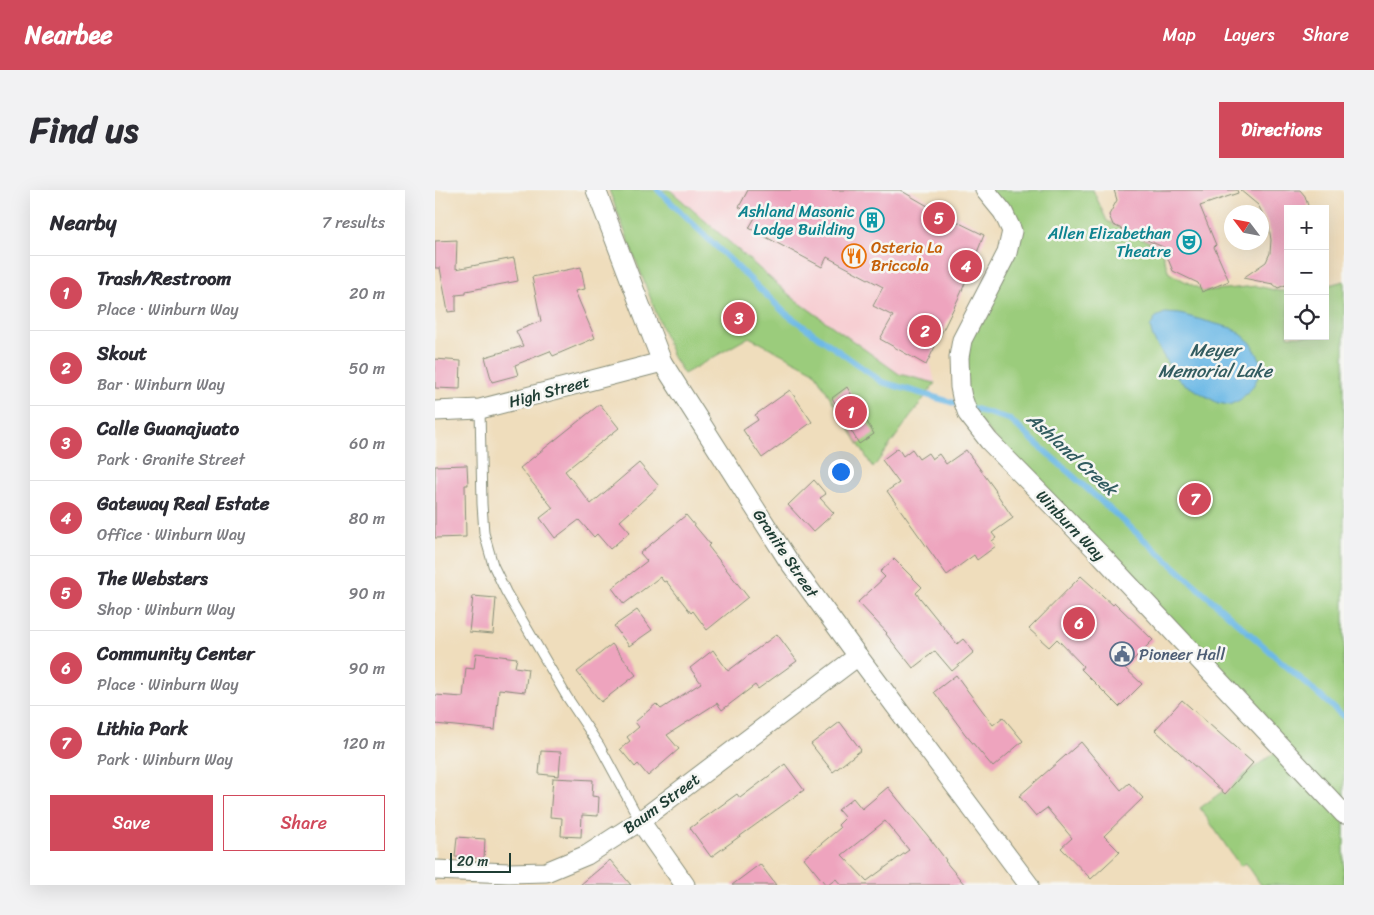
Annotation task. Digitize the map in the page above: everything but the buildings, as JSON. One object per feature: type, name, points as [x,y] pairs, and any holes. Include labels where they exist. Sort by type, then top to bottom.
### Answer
[{"type":"street","name":"Granite Street","points":[[596,190],[662,362],[788,560],[1029,885]]},
{"type":"street","name":"Winburn Way","points":[[985,190],[1003,212],[1012,230],[1007,253],[999,271],[969,323],[962,340],[959,357],[962,397],[968,414],[989,441],[1102,556],[1344,814]]},
{"type":"street","name":"High Street","points":[[435,411],[480,409],[662,362]]},
{"type":"street","name":"Baum Street","points":[[435,870],[509,873],[546,872],[587,855],[640,821],[858,656]]},
{"type":"street","points":[[640,821],[685,885]]},
{"type":"lane","points":[[480,409],[481,504],[485,533],[493,565],[506,592],[567,698],[599,745],[640,821]]},
{"type":"shaded area","points":[[670,190],[911,190],[988,232],[930,361],[935,383],[899,374],[793,298]]},
{"type":"green space","points":[[609,190],[670,190],[793,298],[899,374],[935,383],[873,468],[814,371],[749,337],[684,374],[673,357]]},
{"type":"green space","points":[[991,190],[1093,190],[1107,221],[1160,247],[1169,273],[1204,291],[1257,286],[1284,291],[1284,340],[1329,340],[1329,285],[1344,281],[1344,885],[1261,885],[1246,863],[1240,866],[1200,808],[1282,747],[965,405],[970,323],[1011,240]]},
{"type":"water","name":"Meyer Memorial Lake","points":[[1165,313],[1180,314],[1231,328],[1251,343],[1260,359],[1262,370],[1252,388],[1240,400],[1229,405],[1218,403],[1181,382],[1153,338],[1150,327],[1156,317]]},
{"type":"waterway","name":"Ashland Creek","points":[[658,190],[785,313],[882,382],[1009,419],[1344,717]]},
{"type":"place","name":"The Websters","points":[[939,218]]},
{"type":"place","name":"Ashland Masonic Lodge Building","points":[[872,220]]},
{"type":"place","name":"Allen Elizabethan Theatre","points":[[1189,242]]},
{"type":"place","name":"Osteria La Briccola","points":[[854,256]]},
{"type":"place","name":"Gateway Real Estate","points":[[966,266]]},
{"type":"place","name":"Calle Guanajuato","points":[[739,318]]},
{"type":"place","name":"Skout","points":[[925,331]]},
{"type":"place","name":"Trash/Restroom","points":[[851,412]]},
{"type":"place","name":"Lithia Park","points":[[1195,499]]},
{"type":"place","name":"Community Center","points":[[1079,623]]},
{"type":"place","name":"Pioneer Hall","points":[[1122,654]]}]
